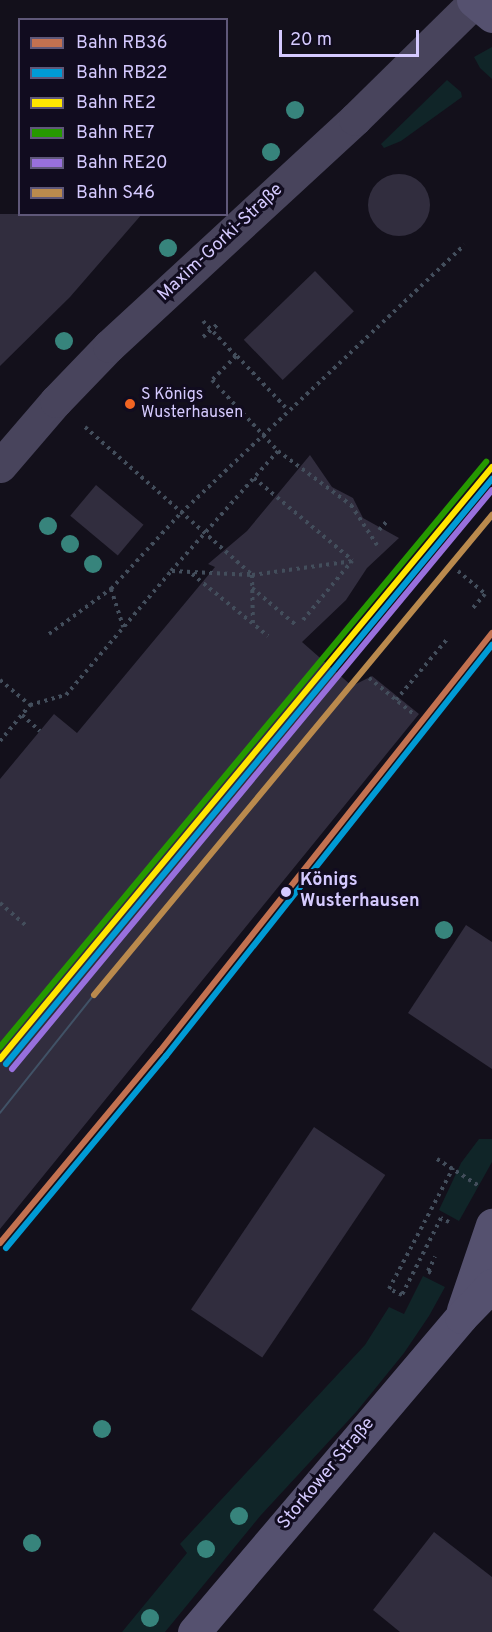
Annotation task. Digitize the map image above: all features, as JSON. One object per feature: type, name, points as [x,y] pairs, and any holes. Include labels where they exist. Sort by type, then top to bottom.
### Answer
[{"type":"main road","name":"Storkower Straße","points":[[461,1317],[484,1211]]},
{"type":"main road","name":"Storkower Straße","points":[[194,1632],[461,1317],[492,1285]]},
{"type":"street","name":"Maxim-Gorki-Straße","points":[[0,466],[56,401],[109,346],[480,6]]},
{"type":"path","points":[[49,634],[111,589],[181,513],[464,245]]},
{"type":"path","points":[[203,321],[288,410]]},
{"type":"path","points":[[204,338],[218,324]]},
{"type":"path","points":[[236,356],[212,380],[278,451],[351,505],[377,545]]},
{"type":"path","points":[[85,427],[252,575],[254,625]]},
{"type":"path","points":[[0,741],[30,705],[66,695],[204,533],[278,451]]},
{"type":"path","points":[[255,478],[353,561]]},
{"type":"path","points":[[379,530],[387,521]]},
{"type":"path","points":[[171,571],[252,575],[353,561]]},
{"type":"path","points":[[303,620],[353,561]]},
{"type":"path","points":[[458,571],[485,594],[471,610]]},
{"type":"path","points":[[191,572],[268,636]]},
{"type":"path","points":[[252,588],[297,626]]},
{"type":"path","points":[[111,589],[123,628]]},
{"type":"path","points":[[396,700],[448,638]]},
{"type":"path","points":[[369,678],[416,716]]},
{"type":"path","points":[[0,680],[30,705]]},
{"type":"path","points":[[21,715],[40,731]]},
{"type":"path","points":[[0,903],[28,927]]},
{"type":"path","points":[[437,1159],[482,1187],[484,1211]]},
{"type":"path","points":[[452,1224],[441,1218],[402,1295],[389,1289],[453,1168]]},
{"type":"path","points":[[438,1252],[428,1271],[439,1276]]},
{"type":"green space","points":[[492,47],[492,79],[480,68],[474,57]]},
{"type":"green space","points":[[447,80],[461,92],[462,97],[401,141],[384,148],[381,144]]},
{"type":"green space","points":[[479,1139],[492,1139],[492,1162],[459,1221],[439,1210],[461,1163]]},
{"type":"green space","points":[[423,1276],[445,1287],[404,1353],[357,1411],[261,1515],[165,1632],[122,1632],[187,1553],[180,1544],[365,1345],[389,1307],[404,1314]]},
{"type":"building","points":[[393,174],[405,174],[421,183],[428,193],[430,205],[428,217],[421,227],[405,236],[393,236],[382,231],[373,222],[368,211],[368,199],[373,188],[382,179]]},
{"type":"building","points":[[0,214],[140,216],[70,297],[0,366]]},
{"type":"building","points":[[315,271],[354,311],[283,380],[244,340]]},
{"type":"building","points":[[310,455],[332,487],[353,498],[363,518],[399,538],[367,568],[346,600],[302,642],[352,686],[372,676],[419,714],[0,1229],[0,779],[54,714],[77,733],[215,567],[208,564],[247,531]]},
{"type":"building","points":[[96,485],[143,525],[118,555],[70,516]]},
{"type":"building","points":[[466,925],[492,942],[492,1069],[408,1013]]},
{"type":"building","points":[[314,1127],[385,1175],[262,1357],[191,1309]]},
{"type":"building","points":[[434,1532],[492,1577],[492,1632],[400,1632],[373,1610]]},
{"type":"tram line","points":[[0,1113],[94,995]]},
{"type":"rail line","name":"RE7","points":[[0,1047],[486,462]]},
{"type":"rail line","name":"RE2","points":[[0,1059],[492,467]]},
{"type":"rail line","name":"RB22","points":[[6,1064],[492,479]]},
{"type":"rail line","name":"RE20","points":[[12,1069],[492,490]]},
{"type":"rail line","name":"S46","points":[[94,995],[492,515]]},
{"type":"rail line","name":"RB36","points":[[0,1243],[160,1051],[492,633]]},
{"type":"rail line","name":"RB22","points":[[6,1248],[166,1056],[492,645]]},
{"type":"place","name":"S Königs Wusterhausen","points":[[130,404]]},
{"type":"place","name":"Königs Wusterhausen","points":[[286,892]]}]
